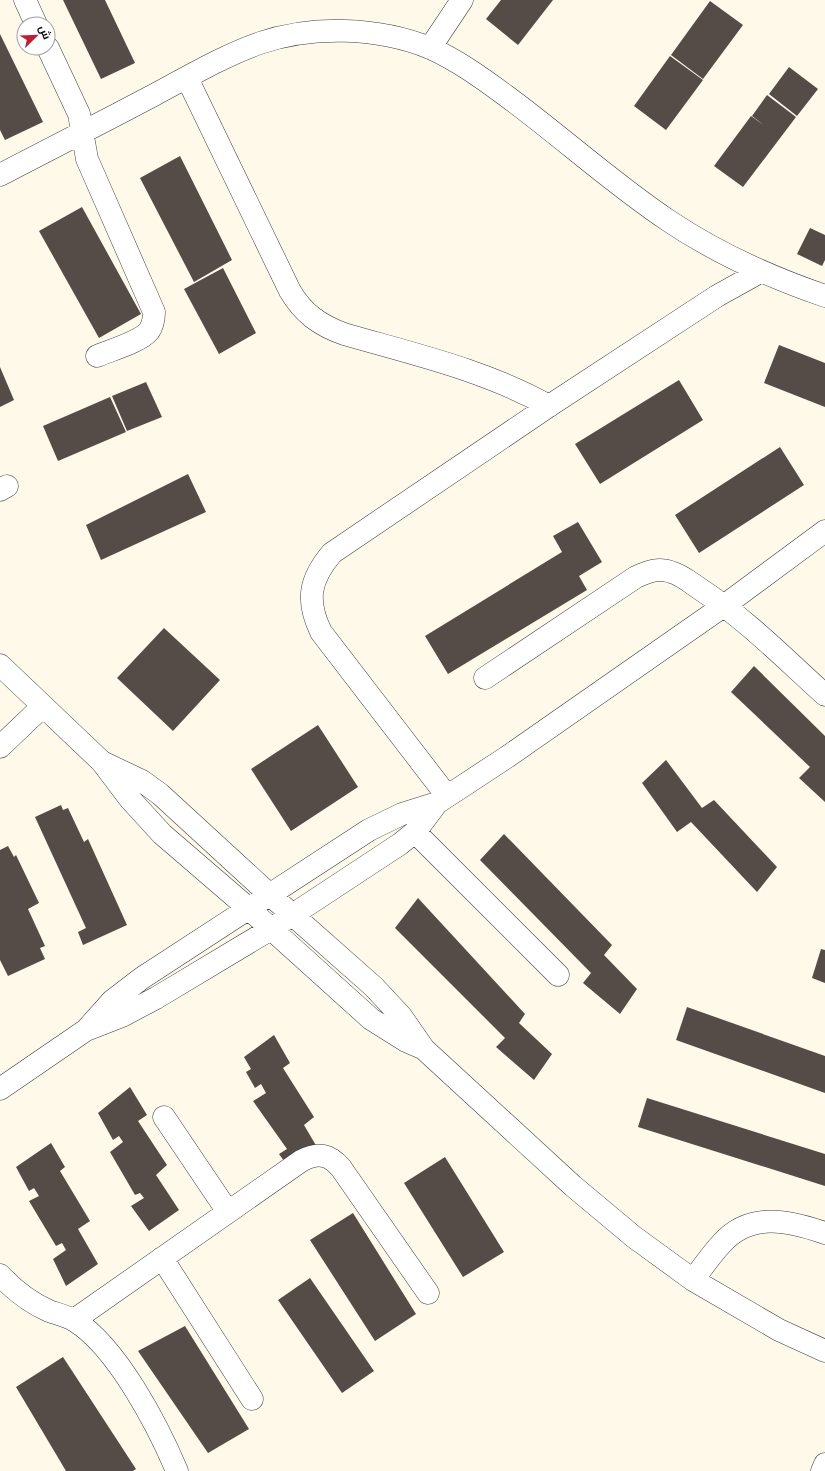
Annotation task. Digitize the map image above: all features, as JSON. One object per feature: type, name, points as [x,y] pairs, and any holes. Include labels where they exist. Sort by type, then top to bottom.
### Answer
[{"type":"street","points":[[24,0],[32,16]]},
{"type":"street","points":[[430,48],[462,0]]},
{"type":"street","points":[[0,175],[221,60],[260,43],[303,33],[346,31],[381,35],[430,48],[466,67],[667,220],[710,247],[760,272],[825,296]]},
{"type":"street","points":[[52,56],[75,104],[83,132],[87,159],[154,312],[153,322],[149,331],[141,337],[97,356]]},
{"type":"street","points":[[187,78],[290,291],[299,306],[312,318],[327,328],[344,334],[483,375],[528,394],[549,406]]},
{"type":"street","points":[[442,799],[322,632],[314,617],[311,599],[313,582],[320,566],[332,553],[549,406],[717,296],[760,272]]},
{"type":"street","points":[[86,1030],[107,1006],[126,989],[269,894],[385,821],[442,799],[507,757],[725,605],[825,531]]},
{"type":"street","points":[[485,678],[636,577],[647,572],[658,570],[670,571],[725,605],[825,695]]},
{"type":"street","points":[[0,665],[102,762],[115,781],[145,817],[271,928],[371,1019],[400,1037],[424,1049]]},
{"type":"street","points":[[0,747],[44,706]]},
{"type":"street","points":[[102,762],[142,781],[160,794],[388,1001],[424,1049],[573,1186],[634,1237],[693,1280],[779,1330],[825,1351]]},
{"type":"street","points":[[0,1090],[86,1030],[140,1008],[292,915],[400,844],[415,832],[442,799]]},
{"type":"street","points":[[415,832],[558,975]]},
{"type":"street","points":[[164,1117],[228,1212]]},
{"type":"street","points":[[74,1320],[301,1161],[311,1156],[323,1154],[334,1159],[341,1168],[428,1293]]},
{"type":"street","points":[[693,1280],[723,1242],[740,1230],[759,1222],[780,1220],[801,1224],[825,1233]]},
{"type":"street","points":[[162,1258],[252,1399]]},
{"type":"street","points":[[0,1275],[25,1297],[47,1310],[74,1320],[93,1334],[140,1398],[164,1440],[177,1471]]},
{"type":"street","points":[[822,1471],[825,1464]]},
{"type":"building","points":[[63,0],[105,0],[135,63],[101,79]]},
{"type":"building","points":[[501,0],[553,0],[518,45],[486,19]]},
{"type":"building","points":[[710,1],[743,25],[703,79],[671,55]]},
{"type":"building","points":[[0,34],[43,122],[5,140],[0,130]]},
{"type":"building","points":[[670,56],[703,80],[666,130],[634,106]]},
{"type":"building","points":[[789,67],[818,89],[797,116],[769,94]]},
{"type":"building","points":[[767,95],[796,117],[743,187],[714,166],[751,116],[765,126],[752,116]]},
{"type":"building","points":[[180,156],[232,260],[194,282],[140,178]]},
{"type":"building","points":[[82,207],[141,314],[99,338],[39,231]]},
{"type":"building","points":[[810,228],[825,235],[825,260],[822,266],[797,254]]},
{"type":"building","points":[[223,268],[256,333],[219,354],[184,289]]},
{"type":"building","points":[[779,345],[825,363],[825,407],[764,383]]},
{"type":"building","points":[[0,367],[14,400],[0,407]]},
{"type":"building","points":[[679,380],[703,420],[600,484],[575,444]]},
{"type":"building","points":[[146,382],[162,417],[127,431],[112,396]]},
{"type":"building","points":[[110,397],[126,432],[58,461],[43,426]]},
{"type":"building","points":[[780,447],[804,485],[699,553],[675,515]]},
{"type":"building","points":[[188,474],[206,512],[101,560],[86,525]]},
{"type":"building","points":[[578,522],[602,562],[579,576],[587,590],[448,674],[425,636],[562,552],[553,536]]},
{"type":"building","points":[[164,628],[220,680],[173,731],[117,678]]},
{"type":"building","points":[[754,666],[825,736],[825,802],[799,778],[810,767],[731,692]]},
{"type":"building","points":[[318,725],[358,787],[291,831],[251,769]]},
{"type":"building","points":[[666,760],[702,808],[714,800],[777,867],[757,892],[691,822],[677,832],[642,783]]},
{"type":"building","points":[[61,805],[63,810],[68,808],[84,842],[88,839],[127,925],[83,945],[78,932],[86,928],[35,817]]},
{"type":"building","points":[[504,834],[612,945],[604,955],[637,989],[620,1014],[583,983],[591,973],[480,860]]},
{"type":"building","points":[[8,846],[14,857],[16,855],[39,903],[28,909],[45,946],[40,948],[45,959],[8,976],[0,960],[0,850]]},
{"type":"building","points":[[418,898],[525,1014],[519,1023],[552,1054],[534,1080],[496,1047],[505,1038],[395,928]]},
{"type":"building","points":[[821,949],[825,950],[825,983],[812,978]]},
{"type":"building","points":[[687,1007],[825,1056],[825,1093],[676,1040]]},
{"type":"building","points":[[274,1035],[290,1063],[283,1068],[314,1117],[304,1125],[321,1154],[294,1175],[279,1154],[287,1149],[253,1101],[266,1093],[261,1084],[255,1088],[246,1072],[251,1069],[244,1057]]},
{"type":"building","points":[[130,1087],[147,1115],[138,1121],[167,1165],[156,1175],[179,1210],[149,1231],[131,1206],[144,1198],[140,1193],[135,1195],[110,1152],[123,1142],[119,1136],[113,1140],[98,1113]]},
{"type":"building","points":[[647,1098],[825,1154],[825,1186],[638,1127]]},
{"type":"building","points":[[51,1143],[65,1167],[60,1171],[90,1221],[78,1229],[98,1264],[66,1286],[53,1259],[66,1250],[62,1243],[56,1246],[29,1201],[39,1196],[34,1188],[29,1191],[16,1167]]},
{"type":"building","points":[[445,1157],[504,1252],[463,1277],[404,1183]]},
{"type":"building","points":[[353,1213],[416,1314],[375,1341],[310,1240]]},
{"type":"building","points":[[310,1278],[374,1371],[342,1393],[278,1300]]},
{"type":"building","points":[[185,1326],[249,1429],[208,1453],[138,1351]]},
{"type":"building","points":[[63,1357],[136,1469],[133,1471],[66,1471],[16,1387]]}]
